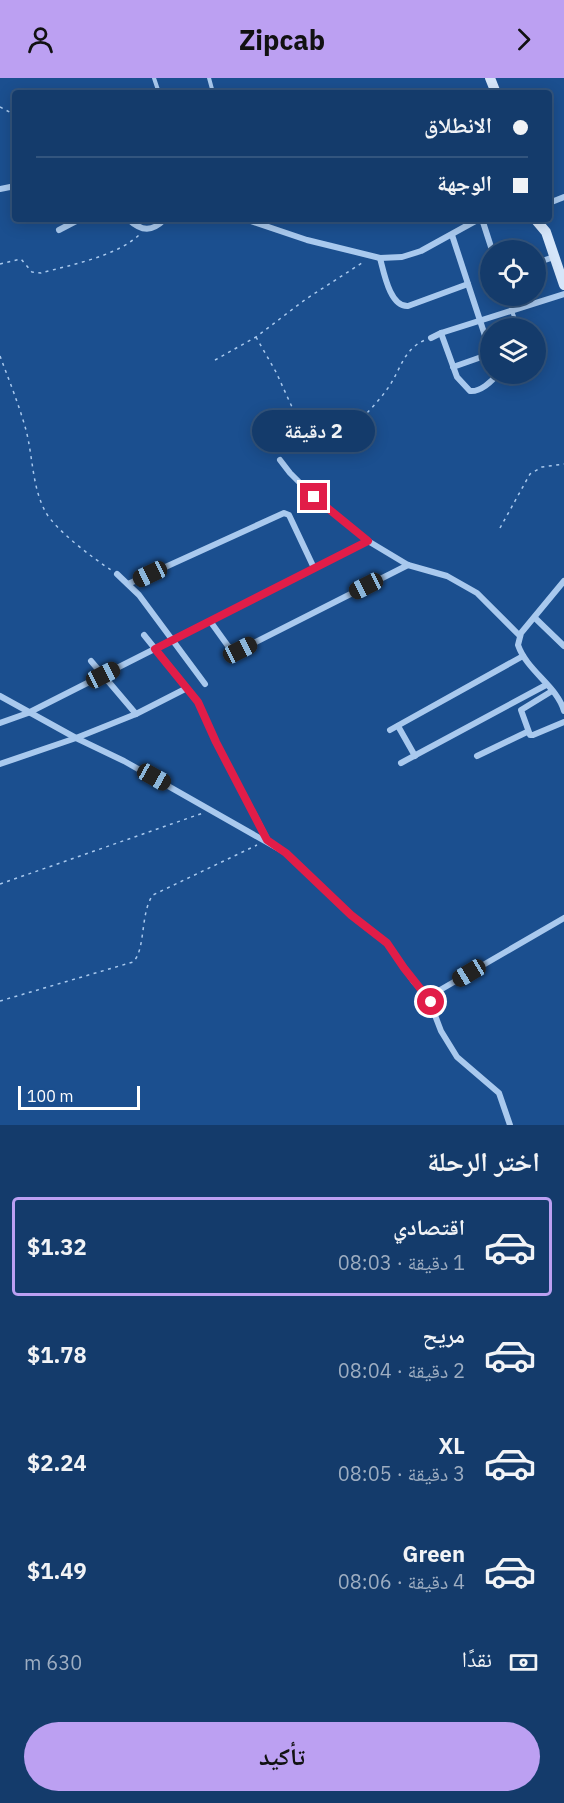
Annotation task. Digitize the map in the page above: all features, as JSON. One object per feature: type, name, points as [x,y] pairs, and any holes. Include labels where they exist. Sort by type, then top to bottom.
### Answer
[{"type":"street","points":[[59,230],[74,222]]},
{"type":"street","points":[[132,222],[144,229],[155,228],[162,222]]},
{"type":"street","points":[[254,222],[371,258],[393,258],[411,254],[476,222]]},
{"type":"street","points":[[482,222],[488,240]]},
{"type":"street","points":[[538,222],[546,232],[564,285]]},
{"type":"street","points":[[546,232],[547,222]]},
{"type":"street","points":[[431,338],[480,320],[452,235]]},
{"type":"street","points":[[546,260],[554,257]]},
{"type":"street","points":[[380,258],[395,299],[402,306],[413,305],[468,284]]},
{"type":"street","points":[[486,318],[564,294]]},
{"type":"street","points":[[441,333],[453,367],[462,384],[470,391],[476,391],[486,384]]},
{"type":"street","points":[[453,367],[480,357]]},
{"type":"street","points":[[280,460],[314,497],[368,541],[408,565],[447,576],[477,592],[520,636]]},
{"type":"street","points":[[128,584],[284,513],[289,515],[314,568]]},
{"type":"street","points":[[0,723],[28,713],[368,541]]},
{"type":"street","points":[[210,621],[228,646],[235,651],[240,650],[408,565]]},
{"type":"street","points":[[117,574],[139,595],[205,684]]},
{"type":"street","points":[[564,579],[520,636],[518,645],[532,670],[559,699],[564,711]]},
{"type":"street","points":[[535,618],[564,646]]},
{"type":"street","points":[[144,635],[198,702],[267,840]]},
{"type":"street","points":[[390,730],[524,656]]},
{"type":"street","points":[[91,661],[136,714]]},
{"type":"street","points":[[401,764],[546,685]]},
{"type":"street","points":[[0,764],[76,738],[136,714],[187,688]]},
{"type":"street","points":[[552,691],[521,710],[527,732],[533,735],[564,722]]},
{"type":"street","points":[[0,696],[28,713],[124,761],[210,808],[286,853],[351,915],[387,943],[414,982],[428,997],[441,1031],[457,1058],[499,1093],[510,1125]]},
{"type":"street","points":[[398,726],[415,756]]},
{"type":"street","points":[[477,756],[527,732]]},
{"type":"street","points":[[428,997],[564,918]]},
{"type":"lane","points":[[208,78],[212,89]]},
{"type":"lane","points":[[511,310],[514,318]]},
{"type":"path","points":[[0,264],[21,259],[32,272],[41,273],[114,251],[129,243],[144,229]]},
{"type":"path","points":[[215,360],[256,336],[306,299],[371,258]]},
{"type":"path","points":[[256,336],[292,407]]},
{"type":"path","points":[[362,418],[386,390],[407,353],[418,344],[431,338]]},
{"type":"path","points":[[0,356],[26,433],[35,480],[46,513],[95,560],[117,574]]},
{"type":"path","points":[[500,528],[530,474],[542,466],[564,464]]},
{"type":"path","points":[[0,884],[192,818],[210,808]]},
{"type":"path","points":[[0,1001],[133,962],[138,956],[145,915],[149,900],[153,895],[267,840]]},
{"type":"route","points":[[314,497],[368,541],[155,649],[198,702],[267,840],[307,871],[351,915],[387,943],[431,1002]]}]
